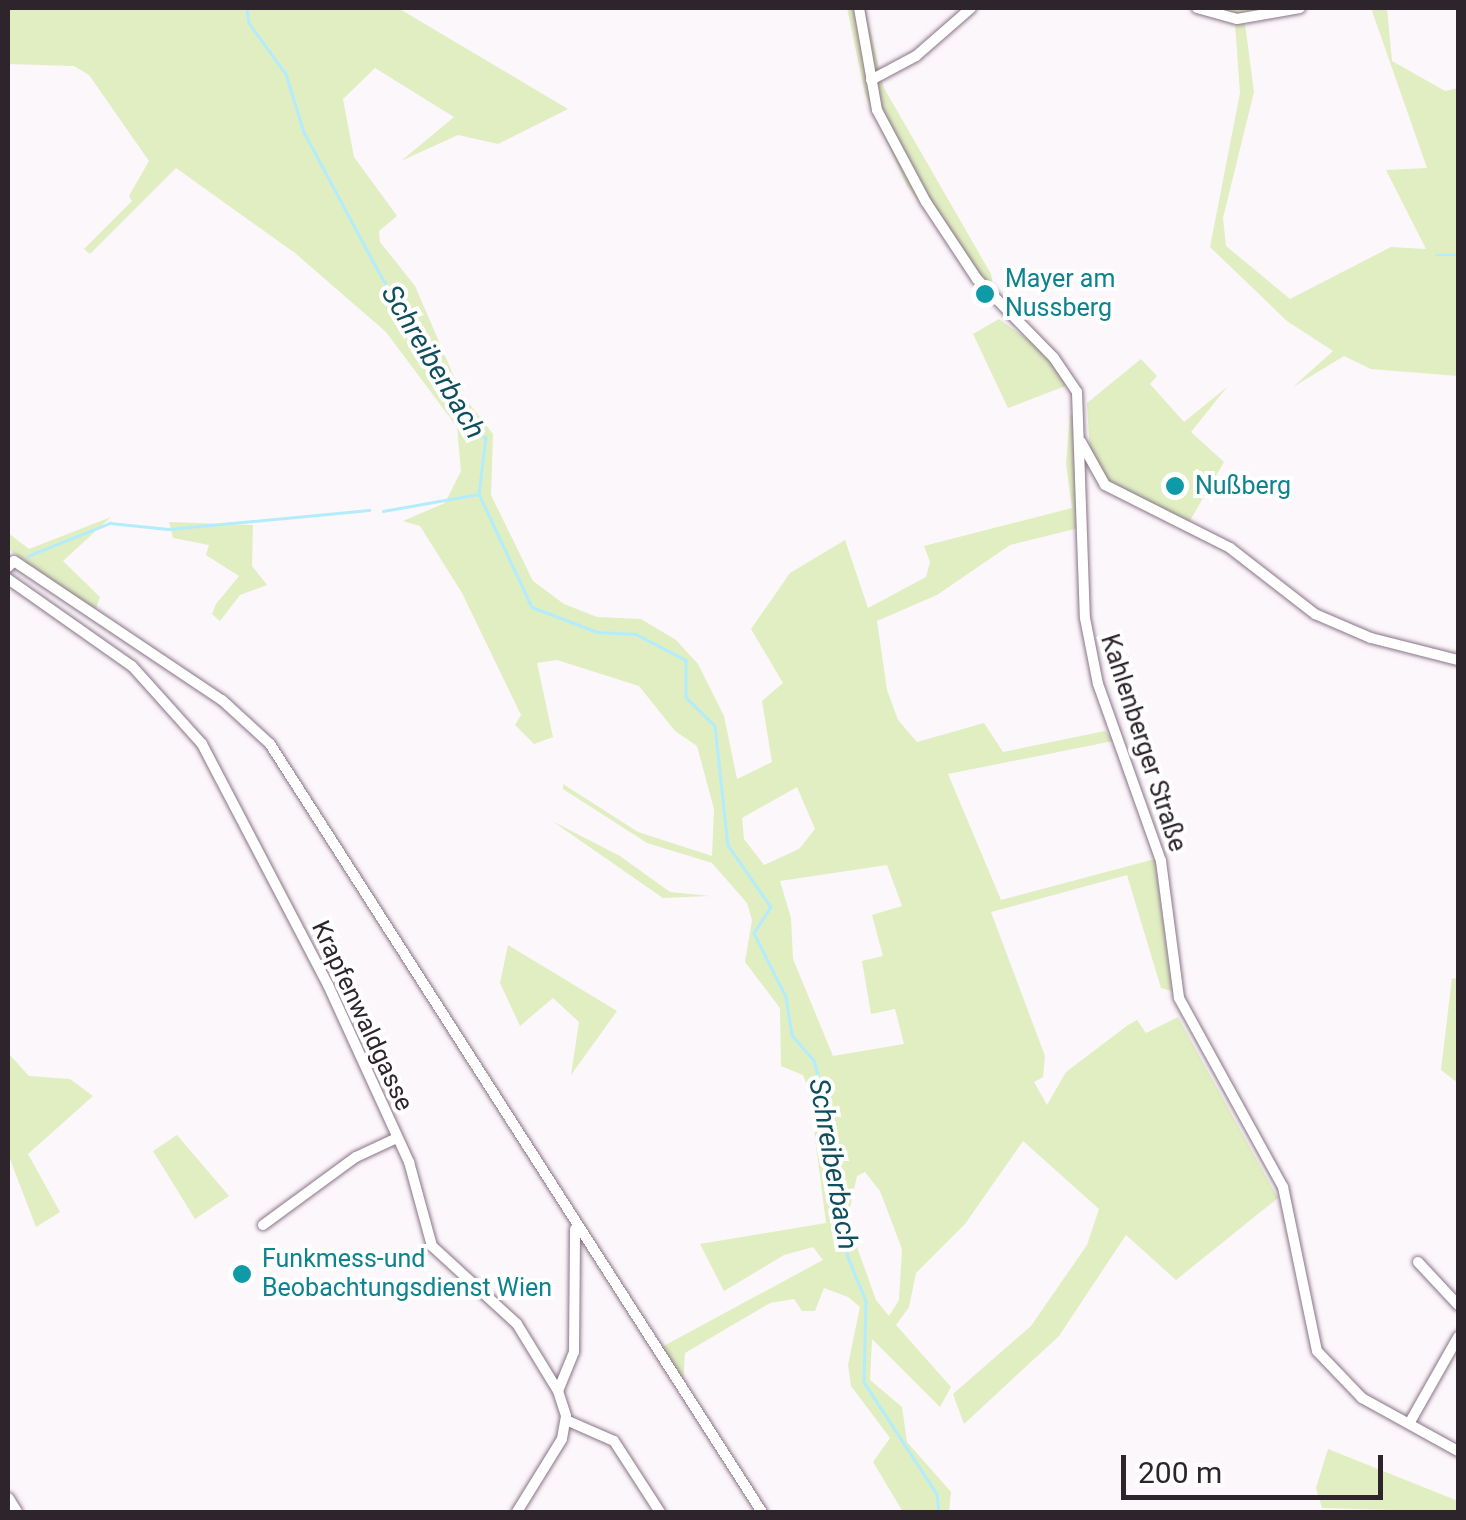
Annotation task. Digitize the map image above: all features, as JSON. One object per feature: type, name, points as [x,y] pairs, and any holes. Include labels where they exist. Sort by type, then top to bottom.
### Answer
[{"type":"street","name":"Kahlenberger Straße","points":[[858,8],[871,80],[886,132],[944,232],[992,297],[1068,375],[1080,404],[1086,630],[1161,861],[1166,937],[1178,998],[1283,1186],[1319,1356],[1350,1388],[1458,1450]]},
{"type":"street","points":[[871,80],[927,49],[971,8]]},
{"type":"street","points":[[1197,8],[1237,19],[1300,8]]},
{"type":"street","points":[[1079,438],[1105,485]]},
{"type":"street","points":[[1082,496],[1091,486],[1105,485],[1230,548],[1328,621],[1458,660]]},
{"type":"street","points":[[11,564],[257,730],[762,1512]]},
{"type":"street","name":"Krapfenwaldgasse","points":[[8,579],[113,651],[194,733],[303,935],[397,1138],[432,1246],[517,1324],[558,1392],[566,1420]]},
{"type":"street","points":[[263,1225],[356,1157],[397,1138]]},
{"type":"street","points":[[558,1392],[574,1352],[574,1223]]},
{"type":"street","points":[[1418,1262],[1458,1305]]},
{"type":"street","points":[[1410,1422],[1458,1337]]},
{"type":"street","points":[[517,1512],[560,1445],[566,1420],[614,1440],[660,1512]]},
{"type":"street","points":[[8,1498],[16,1512]]},
{"type":"green space","points":[[8,8],[398,8],[568,109],[498,144],[458,135],[401,161],[454,117],[375,68],[343,99],[354,157],[397,216],[379,231],[380,242],[415,286],[461,393],[493,434],[491,495],[533,581],[564,604],[597,617],[641,619],[676,640],[698,664],[724,716],[737,779],[772,762],[762,701],[783,683],[751,629],[790,573],[845,540],[868,608],[926,577],[930,562],[924,546],[1072,508],[1066,464],[1070,415],[1076,413],[1079,528],[1010,545],[937,595],[877,621],[887,690],[898,720],[917,742],[984,723],[1003,752],[1105,731],[1113,741],[948,774],[1001,900],[1155,859],[1172,991],[1161,988],[1127,875],[991,912],[1045,1056],[1043,1077],[1034,1082],[1047,1105],[1066,1072],[1128,1025],[1137,1020],[1146,1033],[1178,1017],[1278,1198],[1176,1280],[1126,1235],[1059,1336],[964,1424],[953,1394],[1031,1326],[1087,1245],[1099,1209],[1023,1141],[965,1224],[916,1273],[909,1307],[896,1325],[951,1387],[940,1407],[872,1339],[870,1380],[902,1407],[907,1442],[951,1492],[949,1512],[903,1512],[873,1462],[890,1438],[851,1386],[848,1365],[860,1307],[848,1297],[824,1288],[815,1311],[802,1311],[794,1299],[770,1303],[685,1353],[683,1387],[660,1348],[823,1260],[813,1247],[784,1255],[724,1291],[700,1244],[826,1223],[809,1091],[803,1075],[781,1066],[780,1008],[745,962],[752,920],[747,903],[712,863],[647,843],[563,789],[563,784],[638,832],[712,856],[714,809],[697,746],[675,731],[639,686],[557,660],[537,663],[553,737],[534,744],[515,725],[521,715],[462,593],[420,526],[403,521],[445,503],[461,471],[457,427],[386,332],[295,253],[176,168],[90,254],[84,249],[132,201],[129,196],[149,161],[89,75],[74,66],[8,64]],"holes":[[[797,787],[815,829],[799,849],[764,865],[744,839],[742,818]],[[887,865],[902,906],[872,915],[883,956],[862,961],[871,1014],[895,1009],[904,1044],[833,1056],[793,959],[791,918],[780,881]],[[865,1172],[880,1191],[902,1249],[899,1300],[889,1316],[876,1300],[843,1208],[850,1208],[857,1176]]]},
{"type":"green space","points":[[847,8],[865,8],[884,88],[991,274],[994,293],[907,186],[865,94]]},
{"type":"green space","points":[[1191,8],[1285,8],[1234,14],[1235,23]]},
{"type":"green space","points":[[1371,8],[1387,8],[1392,61],[1445,91],[1458,88],[1458,376],[1371,369],[1344,356],[1293,387],[1333,351],[1287,321],[1210,247],[1240,93],[1235,23],[1245,24],[1254,92],[1223,218],[1226,246],[1290,299],[1391,247],[1426,249],[1386,170],[1427,168]]},
{"type":"green space","name":"Mayer am Nussberg","points":[[999,319],[1040,348],[1068,385],[1008,408],[973,334]]},
{"type":"green space","points":[[1141,359],[1157,376],[1150,384],[1184,422],[1227,387],[1191,432],[1224,462],[1188,524],[1108,483],[1090,453],[1087,403]]},
{"type":"green space","points":[[111,517],[63,561],[100,597],[95,611],[8,549],[8,533],[29,549]]},
{"type":"green space","points":[[169,522],[253,525],[252,566],[267,585],[240,595],[220,621],[212,614],[216,604],[239,576],[206,555],[209,545],[173,538]]},
{"type":"green space","points":[[552,821],[620,856],[670,892],[710,896],[663,898]]},
{"type":"green space","points":[[508,945],[617,1011],[571,1075],[579,1022],[553,998],[520,1026],[500,983]]},
{"type":"green space","points":[[1452,978],[1458,979],[1458,1083],[1441,1070]]},
{"type":"green space","points":[[8,1053],[29,1076],[70,1079],[93,1096],[28,1154],[60,1212],[36,1227],[8,1154]]},
{"type":"green space","points":[[177,1135],[229,1196],[195,1219],[153,1151]]},
{"type":"green space","points":[[1328,1449],[1458,1501],[1458,1512],[1322,1508],[1316,1488]]},
{"type":"waterway","name":"Schreiberbach","points":[[247,8],[249,23],[286,74],[304,132],[375,265],[460,414],[486,438],[479,494],[532,607],[597,632],[636,634],[686,660],[686,697],[715,726],[728,845],[771,907],[754,933],[786,997],[792,1035],[814,1060],[822,1090],[848,1257],[866,1301],[864,1382],[937,1494],[939,1512]]},
{"type":"waterway","points":[[1436,255],[1458,255]]},
{"type":"waterway","points":[[383,511],[479,494]]},
{"type":"waterway","points":[[28,556],[110,523],[168,529],[369,510]]},
{"type":"place","name":"Mayer am Nussberg","points":[[985,294]]},
{"type":"place","name":"Nußberg","points":[[1175,486]]},
{"type":"place","name":"Funkmess-und Beobachtungsdienst Wien","points":[[242,1274]]}]
